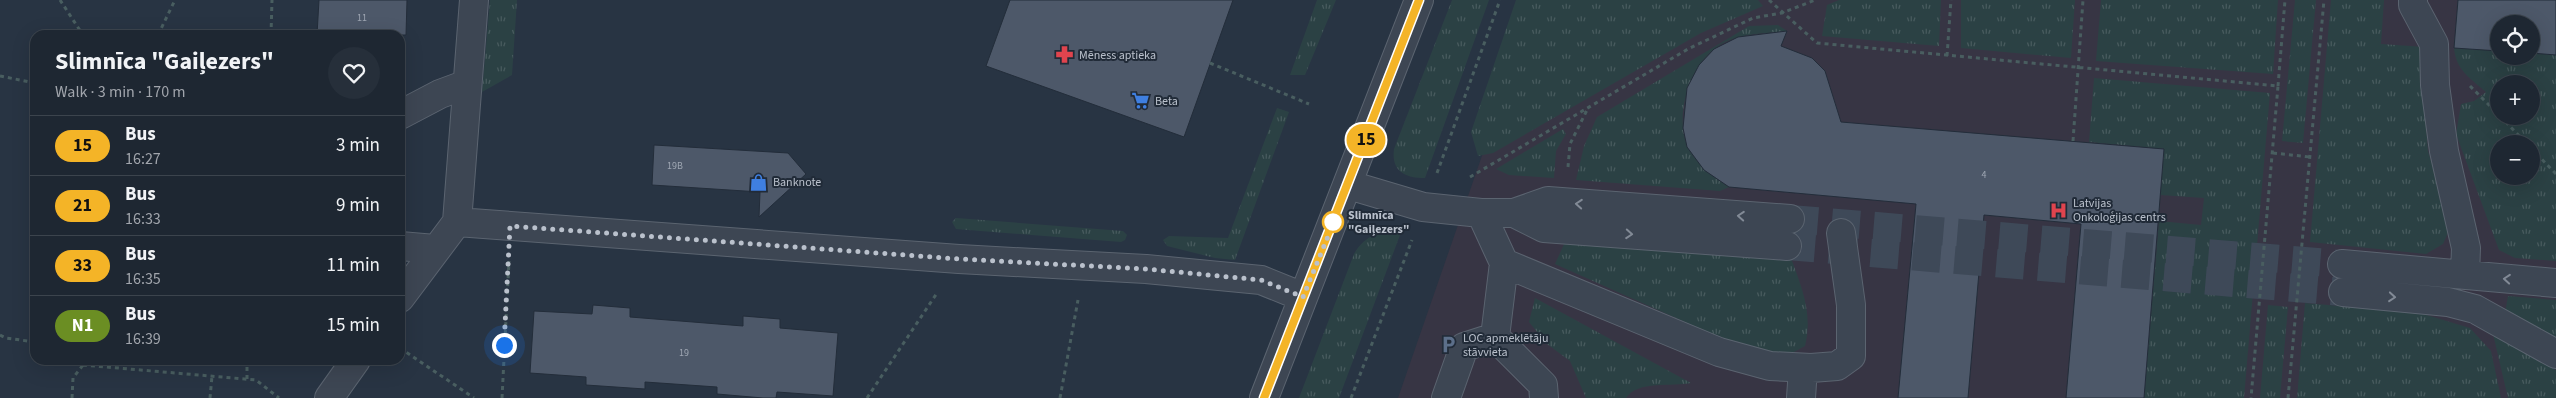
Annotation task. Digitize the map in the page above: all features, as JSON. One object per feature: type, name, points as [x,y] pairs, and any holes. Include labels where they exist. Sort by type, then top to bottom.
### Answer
[{"type":"street","points":[[405,291],[457,222],[474,0]]},
{"type":"street","points":[[1264,398],[1349,185],[1419,0]]},
{"type":"street","points":[[2413,0],[2413,5],[2434,44],[2435,85],[2444,151],[2466,248],[2465,275]]},
{"type":"street","points":[[405,112],[440,94],[467,84]]},
{"type":"street","points":[[1349,185],[1423,207],[1481,213],[1514,213],[1548,201],[1790,219]]},
{"type":"street","points":[[1481,213],[1504,263],[1496,337]]},
{"type":"street","points":[[1514,213],[1544,228],[1787,246]]},
{"type":"street","points":[[457,222],[959,259],[1146,269],[1261,280],[1303,297]]},
{"type":"street","points":[[1504,263],[1718,352],[1770,366],[1803,368],[1837,366],[1851,356],[1851,305],[1841,232]]},
{"type":"street","points":[[405,246],[435,249]]},
{"type":"street","points":[[2342,264],[2556,283]]},
{"type":"street","points":[[2343,292],[2448,302],[2476,309],[2556,354]]},
{"type":"street","points":[[1446,398],[1464,347],[1496,337]]},
{"type":"street","points":[[1496,337],[1543,385],[1544,398]]},
{"type":"street","points":[[329,398],[352,365]]},
{"type":"street","points":[[1802,398],[1803,368]]},
{"type":"path","points":[[60,0],[80,30]]},
{"type":"path","points":[[160,30],[175,0]]},
{"type":"path","points":[[271,30],[272,0]]},
{"type":"path","points":[[1769,0],[1817,43],[2278,86]]},
{"type":"path","points":[[1423,207],[1499,158],[1688,49],[1753,18],[1782,13],[1815,0]]},
{"type":"path","points":[[1947,56],[1951,0]]},
{"type":"path","points":[[2073,141],[2080,67],[2083,0]]},
{"type":"path","points":[[2251,398],[2285,0]]},
{"type":"path","points":[[2288,398],[2324,0]]},
{"type":"path","points":[[1210,63],[1309,104]]},
{"type":"path","points":[[0,76],[30,82]]},
{"type":"path","points":[[2509,125],[2518,135]]},
{"type":"path","points":[[2273,153],[2310,157]]},
{"type":"path","points":[[2540,157],[2556,174]]},
{"type":"path","points":[[502,398],[510,226]]},
{"type":"path","points":[[867,398],[959,259]]},
{"type":"path","points":[[1060,398],[1084,265]]},
{"type":"path","points":[[0,335],[6,338],[30,341]]},
{"type":"path","points":[[405,351],[474,398]]},
{"type":"path","points":[[72,398],[73,378],[83,365],[256,380],[279,398]]},
{"type":"path","points":[[247,365],[247,379]]},
{"type":"path","points":[[210,398],[212,376]]},
{"type":"shaded area","points":[[1536,0],[2556,0],[2556,398],[1398,398]]},
{"type":"green space","points":[[490,0],[517,0],[512,75],[482,92]]},
{"type":"green space","points":[[1317,0],[1336,0],[1305,75],[1290,75]]},
{"type":"green space","points":[[1452,0],[1489,0],[1425,178],[1411,177],[1397,168],[1394,149]]},
{"type":"green space","points":[[1516,0],[1758,0],[1763,6],[1701,33],[1493,153],[1478,156],[1471,132]]},
{"type":"green space","points":[[1839,0],[1941,0],[1939,46],[1822,36],[1827,5]]},
{"type":"green space","points":[[1961,0],[2075,0],[2071,58],[1961,48]]},
{"type":"green space","points":[[2101,0],[2278,0],[2273,74],[2096,61]]},
{"type":"green space","points":[[2295,0],[2316,0],[2303,143],[2282,141]]},
{"type":"green space","points":[[2331,0],[2384,0],[2381,44],[2425,47],[2423,85],[2428,151],[2451,226],[2443,244],[2426,254],[2310,242]]},
{"type":"green space","points":[[1778,25],[1787,31],[1739,37],[1714,49],[1697,69],[1686,95],[1683,122],[1684,135],[1688,147],[1706,170],[1729,187],[1720,191],[1576,180],[1584,146],[1597,117],[1749,26]]},
{"type":"green space","points":[[2454,48],[2490,50],[2490,65],[2540,65],[2540,54],[2556,55],[2556,261],[2515,258],[2499,250],[2456,134],[2461,104],[2474,101],[2486,92],[2469,78],[2458,62]]},
{"type":"green space","points":[[2094,78],[2270,93],[2244,398],[2144,398],[2159,221],[2201,225],[2204,198],[2160,195],[2164,149],[2089,142]]},
{"type":"green space","points":[[1277,108],[1289,112],[1235,260],[1215,258],[1167,246],[1163,240],[1169,236],[1228,238]]},
{"type":"green space","points":[[1563,129],[1566,134],[1556,151],[1554,178],[1509,175],[1496,169]]},
{"type":"green space","points":[[956,218],[1123,231],[1127,235],[1125,240],[1121,242],[956,229],[952,222]]},
{"type":"green space","points":[[1403,227],[1339,398],[1299,398],[1354,254],[1369,238]]},
{"type":"green space","points":[[1565,242],[1791,258],[1807,312],[1808,323],[1805,346],[1783,358],[1752,352],[1555,264]]},
{"type":"green space","points":[[2508,296],[2556,300],[2556,342],[2505,313]]},
{"type":"green space","points":[[1535,298],[1691,383],[1647,386],[1631,392],[1626,398],[1586,398],[1570,361],[1547,344],[1529,322]]},
{"type":"green space","points":[[2305,303],[2420,313],[2470,328],[2491,351],[2501,398],[2297,398]]},
{"type":"green space","points":[[2268,305],[2288,307],[2280,398],[2260,398]]},
{"type":"green space","points":[[2493,334],[2556,370],[2556,398],[2508,398]]},
{"type":"building","points":[[319,0],[407,0],[406,35],[405,30],[317,30]]},
{"type":"building","name":"Beta","points":[[1010,0],[1233,0],[1184,137],[986,66]]},
{"type":"building","points":[[2458,0],[2556,0],[2556,55],[2540,54],[2540,15],[2490,15],[2490,50],[2454,48]]},
{"type":"building","name":"Latvijas Onkoloģijas centrs","points":[[1787,31],[1781,46],[1812,58],[1825,71],[1841,122],[2164,149],[2144,398],[2066,398],[2081,224],[1984,215],[1968,398],[1898,398],[1916,204],[1729,187],[1704,170],[1687,147],[1683,128],[1687,88],[1699,65],[1714,49],[1738,37]]},
{"type":"building","points":[[654,145],[788,153],[806,174],[759,217],[760,192],[652,185]]},
{"type":"building","points":[[593,305],[630,308],[630,317],[743,326],[743,316],[780,319],[780,328],[838,333],[833,396],[777,392],[776,398],[763,398],[717,394],[717,387],[645,382],[645,389],[586,385],[586,377],[530,373],[534,311],[592,314]]},
{"type":"tunnel","points":[[1790,219],[2342,264]]},
{"type":"tunnel","points":[[1787,246],[2343,292]]},
{"type":"bus line","name":"15","points":[[1264,398],[1349,185],[1419,0]]},
{"type":"place","name":"Mēness aptieka","points":[[1065,55]]},
{"type":"place","name":"Beta","points":[[1141,101]]},
{"type":"place","name":"Banknote","points":[[759,182]]},
{"type":"place","name":"Latvijas Onkoloģijas centrs","points":[[2059,210]]},
{"type":"place","name":"Slimnīca \"Gaiļezers\"","points":[[1333,222]]},
{"type":"place","name":"LOC apmeklētāju stāvvieta","points":[[1449,345]]},
{"type":"route","points":[[504,345],[510,226],[959,259],[1146,269],[1261,280],[1303,297],[1336,217],[1333,222]]}]
